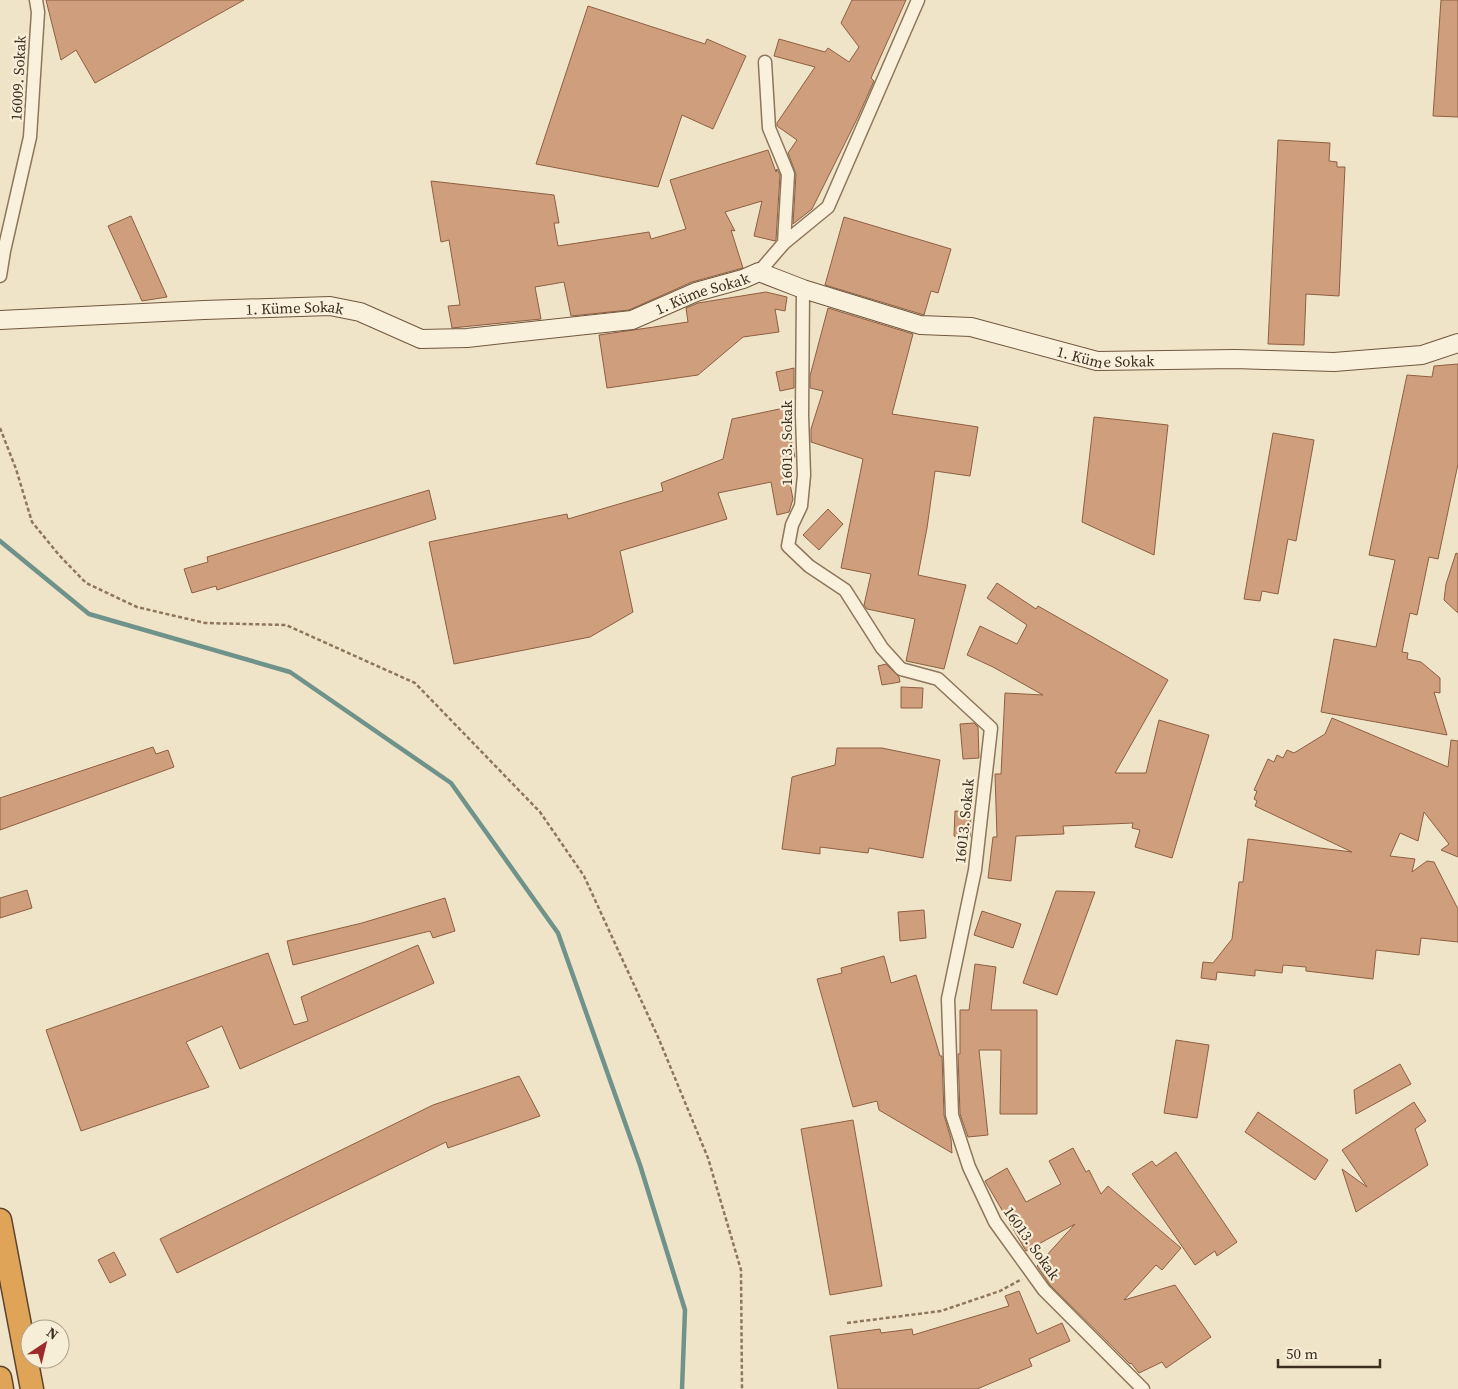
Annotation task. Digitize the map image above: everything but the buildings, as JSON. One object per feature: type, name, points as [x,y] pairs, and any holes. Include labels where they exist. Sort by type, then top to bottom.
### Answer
[{"type":"highway","points":[[0,1220],[32,1389]]},
{"type":"highway","points":[[0,1378],[2,1389]]},
{"type":"street","name":"16009. Sokak","points":[[0,276],[30,137],[38,12],[36,0]]},
{"type":"street","points":[[759,272],[784,243],[828,208],[918,0]]},
{"type":"street","points":[[764,62],[769,128],[788,174],[784,243]]},
{"type":"street","name":"1. Küme Sokak","points":[[0,320],[330,306],[360,312],[420,339],[467,338],[632,320],[696,292],[743,279],[759,272],[803,289],[920,325],[971,328],[1097,361],[1235,359],[1334,362],[1422,355],[1458,343]]},
{"type":"street","name":"16013. Sokak","points":[[803,289],[802,415],[804,475],[801,506],[792,525],[788,546],[809,566],[845,590],[882,648],[901,669],[938,679],[991,728],[975,870],[948,999],[952,1115],[968,1167],[995,1222],[1044,1290],[1143,1389]]},
{"type":"path","points":[[0,428],[16,469],[32,522],[59,556],[86,583],[137,606],[205,623],[286,625],[415,683],[540,812],[584,876],[658,1037],[708,1158],[741,1270],[742,1389]]},
{"type":"path","points":[[847,1323],[941,1311],[1000,1291],[1032,1273]]},
{"type":"waterway","points":[[0,541],[89,614],[290,672],[451,783],[558,933],[640,1165],[685,1310],[682,1389]]}]
